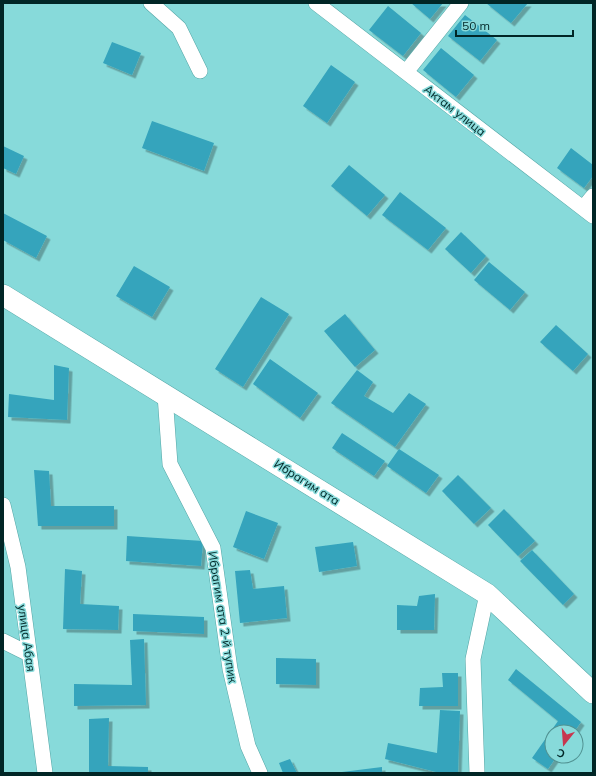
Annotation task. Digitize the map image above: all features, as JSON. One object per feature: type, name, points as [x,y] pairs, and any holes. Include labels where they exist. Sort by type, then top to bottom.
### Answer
[{"type":"street","points":[[151,3],[179,28],[200,71]]},
{"type":"street","name":"Актам улица","points":[[316,3],[588,212]]},
{"type":"street","points":[[406,72],[461,3]]},
{"type":"street","points":[[588,212],[593,196]]},
{"type":"street","name":"Ибрагим ата","points":[[3,294],[487,594],[593,693]]},
{"type":"street","name":"Ибрагим ата 2-й тупик","points":[[165,395],[170,464],[213,548],[230,669],[248,746],[260,773]]},
{"type":"street","name":"улица Абая","points":[[3,505],[18,567],[45,773]]},
{"type":"street","points":[[476,773],[473,659],[487,594]]},
{"type":"street","points":[[3,641],[29,654]]},
{"type":"building","points":[[411,3],[443,3],[430,19]]},
{"type":"building","points":[[486,3],[528,3],[511,23]]},
{"type":"building","points":[[388,6],[421,33],[403,56],[369,30]]},
{"type":"building","points":[[465,15],[497,40],[480,61],[448,36]]},
{"type":"building","points":[[112,42],[141,53],[132,75],[103,63]]},
{"type":"building","points":[[441,48],[474,75],[456,97],[423,70]]},
{"type":"building","points":[[331,65],[355,82],[327,123],[303,106]]},
{"type":"building","points":[[152,121],[214,143],[204,171],[142,148]]},
{"type":"building","points":[[3,146],[24,156],[16,174],[3,168]]},
{"type":"building","points":[[571,148],[593,165],[593,176],[584,188],[557,168]]},
{"type":"building","points":[[349,165],[385,195],[367,216],[331,186]]},
{"type":"building","points":[[400,192],[446,228],[428,250],[382,215]]},
{"type":"building","points":[[3,213],[47,236],[36,258],[3,240]]},
{"type":"building","points":[[461,232],[486,256],[471,273],[445,249]]},
{"type":"building","points":[[489,262],[525,292],[510,310],[474,280]]},
{"type":"building","points":[[134,266],[170,287],[152,317],[116,296]]},
{"type":"building","points":[[261,297],[289,314],[243,387],[215,369]]},
{"type":"building","points":[[345,314],[375,350],[355,367],[324,331]]},
{"type":"building","points":[[556,325],[588,354],[573,371],[540,342]]},
{"type":"building","points":[[270,359],[318,393],[300,418],[253,384]]},
{"type":"building","points":[[54,365],[69,368],[67,420],[8,417],[9,394],[54,400]]},
{"type":"building","points":[[357,370],[373,382],[364,396],[393,413],[409,393],[426,404],[395,447],[331,403]]},
{"type":"building","points":[[342,433],[385,461],[374,476],[332,448]]},
{"type":"building","points":[[399,449],[439,475],[426,493],[387,466]]},
{"type":"building","points":[[34,470],[49,471],[51,506],[114,506],[114,526],[38,526]]},
{"type":"building","points":[[458,475],[491,508],[474,524],[442,491]]},
{"type":"building","points":[[504,509],[535,541],[518,556],[488,525]]},
{"type":"building","points":[[246,511],[278,523],[264,559],[233,547]]},
{"type":"building","points":[[127,536],[203,541],[201,566],[126,561]]},
{"type":"building","points":[[353,542],[357,566],[319,572],[315,547]]},
{"type":"building","points":[[532,550],[574,594],[563,605],[520,561]]},
{"type":"building","points":[[65,569],[82,571],[80,604],[119,606],[118,630],[63,629]]},
{"type":"building","points":[[250,570],[253,589],[284,586],[287,618],[240,623],[235,571]]},
{"type":"building","points":[[435,594],[434,630],[397,630],[397,605],[417,606],[419,596]]},
{"type":"building","points":[[133,614],[204,617],[204,634],[133,631]]},
{"type":"building","points":[[144,639],[146,705],[74,706],[74,684],[132,685],[130,640]]},
{"type":"building","points":[[276,658],[316,659],[316,685],[276,684]]},
{"type":"building","points":[[516,669],[581,722],[580,724],[556,724],[558,721],[508,680]]},
{"type":"building","points":[[442,673],[458,673],[458,706],[419,706],[420,688],[443,687]]},
{"type":"building","points":[[440,710],[460,711],[458,773],[440,773],[385,759],[388,743],[437,753]]},
{"type":"building","points":[[109,718],[108,766],[148,767],[148,773],[89,773],[89,719]]},
{"type":"building","points":[[544,741],[544,764],[551,764],[548,769],[532,758]]},
{"type":"building","points":[[290,759],[297,773],[283,773],[279,763]]},
{"type":"building","points":[[382,767],[382,773],[342,773],[342,772]]}]
